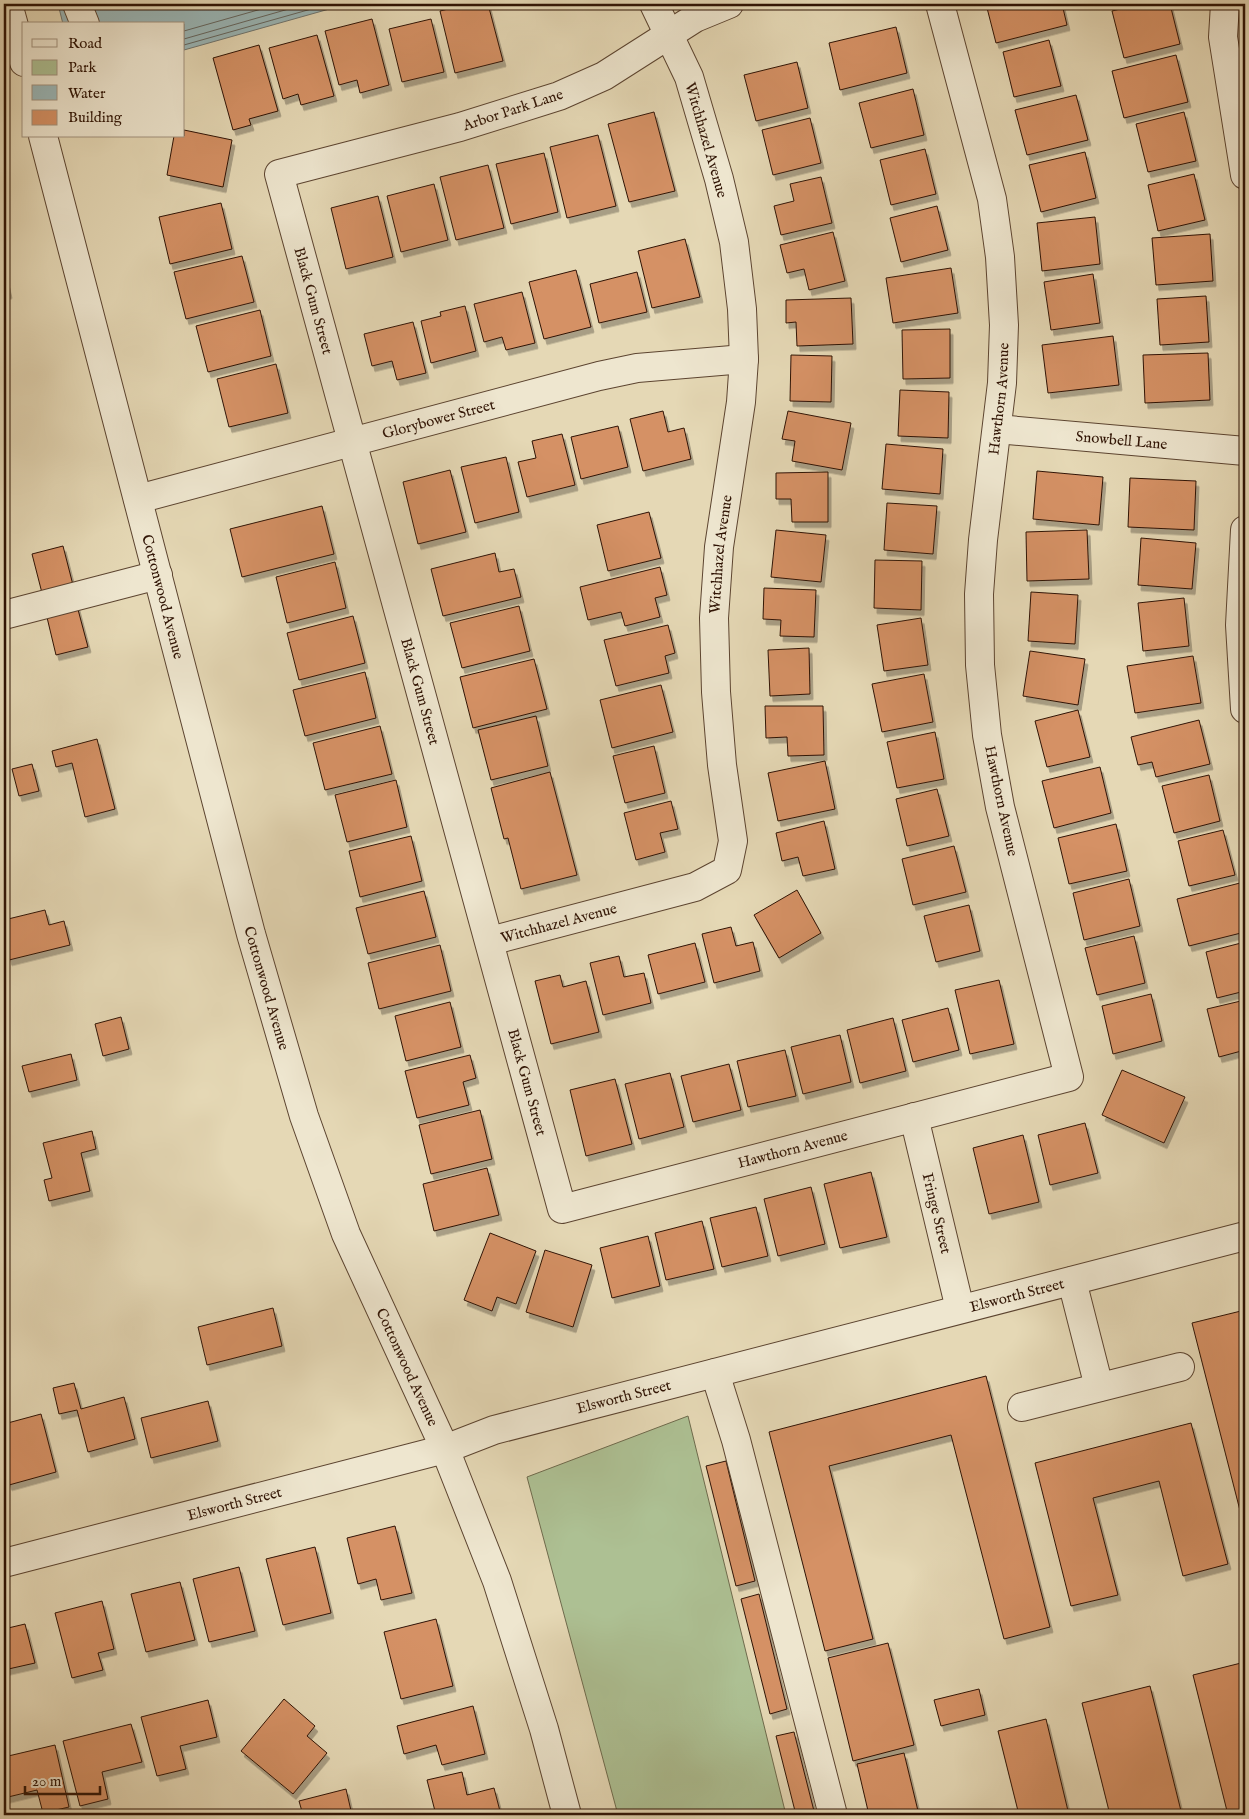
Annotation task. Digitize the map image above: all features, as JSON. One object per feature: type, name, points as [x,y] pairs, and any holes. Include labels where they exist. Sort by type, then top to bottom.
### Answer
[{"type":"street","points":[[8,4],[22,55]]},
{"type":"street","points":[[77,4],[84,22]]},
{"type":"street","name":"Witchhazel Avenue","points":[[490,941],[695,887],[727,870],[733,840],[722,765],[716,692],[714,618],[720,547],[741,402],[744,359],[742,309],[734,242],[719,179],[689,77],[654,4]]},
{"type":"street","name":"Arbor Park Lane","points":[[280,174],[460,127],[560,96],[604,76],[695,18],[729,4]]},
{"type":"street","name":"Hawthorn Avenue","points":[[562,1209],[1069,1077],[1000,807],[987,735],[980,665],[979,594],[983,540],[1002,383],[1004,325],[1000,257],[992,199],[940,4]]},
{"type":"street","points":[[1225,4],[1223,37],[1244,158]]},
{"type":"street","name":"Cottonwood Avenue","points":[[44,138],[251,934],[304,1116],[346,1234],[445,1449],[497,1581],[544,1728],[567,1815]]},
{"type":"street","name":"Black Gum Street","points":[[280,174],[425,713],[490,941],[562,1209]]},
{"type":"street","name":"Glorybower Street","points":[[138,499],[636,368],[744,359]]},
{"type":"street","name":"Snowbell Lane","points":[[997,428],[1245,451]]},
{"type":"street","points":[[1245,530],[1242,557],[1240,626],[1245,708]]},
{"type":"street","points":[[4,615],[158,574]]},
{"type":"street","name":"Fringe Street","points":[[914,1117],[960,1309]]},
{"type":"street","name":"Elsworth Street","points":[[4,1563],[445,1449],[494,1430],[1245,1236]]},
{"type":"street","points":[[1072,1281],[1099,1387]]},
{"type":"street","points":[[1022,1407],[1180,1367]]},
{"type":"street","points":[[715,1373],[736,1440],[833,1815]]},
{"type":"green space","points":[[688,1416],[786,1815],[618,1815],[527,1477]]},
{"type":"water","points":[[58,4],[347,4],[185,50],[185,22],[62,22]]},
{"type":"building","points":[[469,4],[488,4],[503,61],[455,73],[440,11]]},
{"type":"building","points":[[986,4],[1062,4],[1067,25],[996,43]]},
{"type":"building","points":[[1141,4],[1170,4],[1180,44],[1124,58],[1112,11]]},
{"type":"building","points":[[372,19],[389,85],[360,93],[357,80],[339,85],[325,31]]},
{"type":"building","points":[[431,19],[444,72],[402,82],[389,29]]},
{"type":"building","points":[[896,27],[907,73],[840,90],[829,43]]},
{"type":"building","points":[[317,35],[334,96],[301,105],[298,94],[283,99],[269,48]]},
{"type":"building","points":[[1049,40],[1061,86],[1014,97],[1003,52]]},
{"type":"building","points":[[259,45],[278,111],[249,119],[251,125],[233,130],[213,58]]},
{"type":"building","points":[[1176,55],[1188,102],[1124,118],[1112,71]]},
{"type":"building","points":[[797,62],[808,108],[756,121],[744,75]]},
{"type":"building","points":[[913,89],[924,135],[871,148],[859,103]]},
{"type":"building","points":[[1076,95],[1088,140],[1027,155],[1015,110]]},
{"type":"building","points":[[654,112],[675,191],[629,202],[608,124]]},
{"type":"building","points":[[1184,112],[1196,161],[1148,172],[1136,124]]},
{"type":"building","points":[[810,118],[821,163],[773,175],[762,130]]},
{"type":"building","points":[[185,130],[232,140],[223,187],[167,175],[174,138],[185,138]]},
{"type":"building","points":[[598,135],[616,206],[567,218],[550,147]]},
{"type":"building","points":[[925,149],[936,194],[891,205],[880,160]]},
{"type":"building","points":[[1085,152],[1096,198],[1041,212],[1029,165]]},
{"type":"building","points":[[544,153],[558,212],[511,224],[496,164]]},
{"type":"building","points":[[488,165],[504,228],[456,240],[440,177]]},
{"type":"building","points":[[1194,174],[1205,220],[1158,231],[1148,185]]},
{"type":"building","points":[[821,177],[832,223],[781,235],[774,206],[794,201],[790,184]]},
{"type":"building","points":[[434,184],[448,240],[401,252],[387,196]]},
{"type":"building","points":[[378,196],[393,257],[346,269],[331,208]]},
{"type":"building","points":[[221,203],[232,249],[170,264],[159,217]]},
{"type":"building","points":[[937,206],[948,250],[901,262],[890,218]]},
{"type":"building","points":[[1095,217],[1100,264],[1042,271],[1037,223]]},
{"type":"building","points":[[833,232],[845,281],[809,290],[804,269],[787,273],[780,245]]},
{"type":"building","points":[[1210,234],[1213,281],[1156,285],[1152,238]]},
{"type":"building","points":[[685,239],[700,297],[652,308],[638,251]]},
{"type":"building","points":[[242,256],[254,302],[186,319],[174,272]]},
{"type":"building","points":[[951,268],[958,313],[893,323],[886,278]]},
{"type":"building","points":[[4,270],[9,293],[4,294]]},
{"type":"building","points":[[576,270],[591,327],[544,339],[529,282]]},
{"type":"building","points":[[637,272],[647,312],[599,323],[590,284]]},
{"type":"building","points":[[1093,274],[1100,323],[1051,330],[1044,282]]},
{"type":"building","points":[[522,292],[535,343],[506,350],[502,337],[484,342],[474,304]]},
{"type":"building","points":[[1206,296],[1209,342],[1160,345],[1157,299]]},
{"type":"building","points":[[851,298],[853,344],[797,346],[796,322],[786,323],[786,300]]},
{"type":"building","points":[[465,306],[476,351],[431,363],[421,321],[441,316],[440,312]]},
{"type":"building","points":[[260,310],[271,356],[208,372],[196,326]]},
{"type":"building","points":[[413,322],[426,373],[397,380],[392,361],[372,366],[364,334]]},
{"type":"building","points":[[950,329],[950,378],[903,379],[902,330]]},
{"type":"building","points":[[1113,336],[1119,385],[1048,393],[1042,345]]},
{"type":"building","points":[[1208,353],[1210,400],[1145,403],[1143,355]]},
{"type":"building","points":[[791,355],[832,356],[831,402],[790,401]]},
{"type":"building","points":[[276,364],[288,413],[229,427],[217,379]]},
{"type":"building","points":[[900,390],[949,392],[948,438],[898,436]]},
{"type":"building","points":[[663,411],[668,432],[684,428],[691,459],[643,471],[630,419]]},
{"type":"building","points":[[788,411],[851,423],[842,470],[792,461],[795,441],[782,439]]},
{"type":"building","points":[[618,426],[628,467],[581,479],[571,437]]},
{"type":"building","points":[[562,434],[575,485],[527,497],[518,462],[536,458],[532,441]]},
{"type":"building","points":[[886,444],[943,449],[940,494],[882,489]]},
{"type":"building","points":[[506,457],[519,512],[475,523],[461,467]]},
{"type":"building","points":[[450,470],[466,532],[418,544],[403,482]]},
{"type":"building","points":[[1037,471],[1103,477],[1099,525],[1033,519]]},
{"type":"building","points":[[828,472],[828,522],[792,522],[791,499],[776,499],[776,473]]},
{"type":"building","points":[[1130,478],[1196,481],[1194,530],[1128,527]]},
{"type":"building","points":[[887,503],[937,506],[933,554],[884,550]]},
{"type":"building","points":[[322,506],[334,554],[242,577],[230,529]]},
{"type":"building","points":[[649,512],[661,558],[608,571],[597,525]]},
{"type":"building","points":[[776,530],[826,535],[821,582],[771,577]]},
{"type":"building","points":[[1087,530],[1089,579],[1027,581],[1026,532]]},
{"type":"building","points":[[1141,538],[1196,543],[1192,589],[1138,585]]},
{"type":"building","points":[[63,546],[73,585],[42,593],[32,554]]},
{"type":"building","points":[[495,553],[499,572],[514,569],[521,597],[443,616],[431,569]]},
{"type":"building","points":[[875,560],[922,561],[921,610],[874,608]]},
{"type":"building","points":[[335,562],[346,608],[287,623],[276,577]]},
{"type":"building","points":[[660,567],[667,595],[655,598],[660,617],[625,626],[621,612],[588,620],[580,587]]},
{"type":"building","points":[[764,588],[816,590],[814,637],[780,636],[781,620],[763,619]]},
{"type":"building","points":[[1031,592],[1078,595],[1075,644],[1028,641]]},
{"type":"building","points":[[1184,598],[1189,646],[1143,651],[1138,603]]},
{"type":"building","points":[[76,602],[88,647],[56,655],[45,609]]},
{"type":"building","points":[[519,606],[530,651],[462,668],[450,623]]},
{"type":"building","points":[[353,616],[365,663],[299,680],[287,633]]},
{"type":"building","points":[[921,618],[928,665],[884,671],[877,625]]},
{"type":"building","points":[[668,625],[675,653],[665,656],[669,673],[616,686],[604,640]]},
{"type":"building","points":[[809,648],[810,694],[770,696],[768,650]]},
{"type":"building","points":[[1030,651],[1085,659],[1078,705],[1023,696]]},
{"type":"building","points":[[1193,656],[1201,703],[1135,713],[1127,666]]},
{"type":"building","points":[[534,659],[547,709],[473,728],[460,677]]},
{"type":"building","points":[[365,672],[376,718],[305,736],[293,690]]},
{"type":"building","points":[[924,674],[933,722],[882,732],[872,684]]},
{"type":"building","points":[[661,685],[673,732],[612,748],[600,700]]},
{"type":"building","points":[[765,706],[823,706],[824,755],[788,756],[787,737],[766,738]]},
{"type":"building","points":[[1078,710],[1090,757],[1047,767],[1035,721]]},
{"type":"building","points":[[536,716],[548,766],[491,780],[478,730]]},
{"type":"building","points":[[1199,720],[1210,764],[1156,777],[1152,762],[1138,765],[1131,737]]},
{"type":"building","points":[[380,726],[392,774],[325,790],[313,743]]},
{"type":"building","points":[[935,732],[944,779],[897,788],[887,742]]},
{"type":"building","points":[[97,739],[115,809],[85,817],[72,763],[56,767],[52,751]]},
{"type":"building","points":[[654,746],[665,793],[625,803],[613,756]]},
{"type":"building","points":[[825,761],[835,809],[778,821],[768,773]]},
{"type":"building","points":[[32,764],[39,791],[19,796],[12,769]]},
{"type":"building","points":[[1100,767],[1111,813],[1054,828],[1042,781]]},
{"type":"building","points":[[550,772],[577,875],[521,889],[508,838],[504,839],[491,788]]},
{"type":"building","points":[[1209,775],[1220,821],[1174,833],[1162,786]]},
{"type":"building","points":[[396,780],[407,827],[347,842],[335,795]]},
{"type":"building","points":[[937,789],[949,836],[907,846],[896,799]]},
{"type":"building","points":[[671,801],[678,829],[660,833],[665,852],[636,860],[624,813]]},
{"type":"building","points":[[824,821],[835,869],[803,876],[798,857],[782,861],[776,833]]},
{"type":"building","points":[[1116,824],[1127,871],[1069,884],[1058,838]]},
{"type":"building","points":[[1223,830],[1235,875],[1189,886],[1178,841]]},
{"type":"building","points":[[411,836],[422,881],[360,897],[349,851]]},
{"type":"building","points":[[954,846],[966,892],[913,905],[902,859]]},
{"type":"building","points":[[1129,879],[1140,926],[1084,940],[1073,893]]},
{"type":"building","points":[[1240,883],[1245,902],[1245,932],[1189,946],[1177,899]]},
{"type":"building","points":[[797,890],[821,933],[779,958],[754,915]]},
{"type":"building","points":[[424,891],[436,937],[368,954],[356,908]]},
{"type":"building","points":[[969,905],[980,951],[936,962],[924,916]]},
{"type":"building","points":[[45,910],[49,925],[64,921],[70,945],[9,960],[4,938],[4,920]]},
{"type":"building","points":[[731,927],[736,946],[753,942],[760,971],[714,983],[702,934]]},
{"type":"building","points":[[1134,936],[1145,983],[1097,995],[1085,948]]},
{"type":"building","points":[[1245,942],[1245,991],[1217,998],[1206,952]]},
{"type":"building","points":[[695,943],[705,982],[658,994],[648,955]]},
{"type":"building","points":[[440,945],[451,991],[379,1009],[368,963]]},
{"type":"building","points":[[619,956],[624,977],[644,973],[651,1003],[603,1015],[590,963]]},
{"type":"building","points":[[560,975],[563,987],[586,981],[599,1032],[551,1044],[535,981]]},
{"type":"building","points":[[999,980],[1014,1044],[970,1054],[955,990]]},
{"type":"building","points":[[1151,994],[1162,1041],[1113,1054],[1102,1006]]},
{"type":"building","points":[[1245,1000],[1245,1050],[1219,1057],[1207,1009]]},
{"type":"building","points":[[450,1002],[461,1047],[406,1061],[395,1016]]},
{"type":"building","points":[[948,1008],[959,1050],[913,1062],[902,1020]]},
{"type":"building","points":[[121,1017],[129,1049],[103,1056],[95,1024]]},
{"type":"building","points":[[893,1018],[906,1071],[860,1083],[847,1030]]},
{"type":"building","points":[[840,1035],[851,1082],[803,1094],[791,1047]]},
{"type":"building","points":[[785,1050],[796,1096],[748,1107],[737,1061]]},
{"type":"building","points":[[71,1054],[77,1080],[29,1092],[22,1066]]},
{"type":"building","points":[[470,1055],[476,1078],[463,1082],[469,1105],[417,1118],[405,1071]]},
{"type":"building","points":[[729,1064],[741,1110],[693,1122],[681,1076]]},
{"type":"building","points":[[1122,1070],[1185,1097],[1164,1143],[1102,1115]]},
{"type":"building","points":[[670,1073],[684,1127],[639,1139],[625,1084]]},
{"type":"building","points":[[615,1079],[632,1144],[586,1156],[570,1090]]},
{"type":"building","points":[[480,1110],[492,1159],[431,1174],[419,1125]]},
{"type":"building","points":[[1085,1123],[1098,1173],[1050,1185],[1038,1135]]},
{"type":"building","points":[[92,1131],[96,1149],[81,1153],[90,1191],[49,1201],[44,1180],[52,1178],[43,1143]]},
{"type":"building","points":[[1023,1135],[1039,1202],[989,1214],[973,1148]]},
{"type":"building","points":[[487,1168],[499,1215],[434,1231],[423,1184]]},
{"type":"building","points":[[871,1172],[887,1237],[840,1248],[824,1184]]},
{"type":"building","points":[[811,1187],[825,1244],[778,1256],[764,1199]]},
{"type":"building","points":[[756,1207],[768,1256],[722,1267],[710,1218]]},
{"type":"building","points":[[702,1221],[714,1269],[666,1280],[655,1233]]},
{"type":"building","points":[[490,1233],[536,1251],[516,1304],[497,1297],[492,1311],[464,1300]]},
{"type":"building","points":[[648,1236],[660,1286],[612,1298],[600,1248]]},
{"type":"building","points":[[545,1250],[592,1265],[573,1327],[526,1312]]},
{"type":"building","points":[[273,1308],[282,1346],[207,1365],[198,1327]]},
{"type":"building","points":[[1245,1310],[1245,1353],[1243,1353],[1245,1362],[1245,1530],[1192,1323]]},
{"type":"building","points":[[986,1376],[1050,1627],[1004,1639],[951,1435],[829,1466],[873,1639],[825,1651],[769,1432]]},
{"type":"building","points":[[74,1383],[81,1409],[124,1397],[135,1439],[88,1452],[77,1410],[59,1414],[53,1388]]},
{"type":"building","points":[[208,1401],[218,1441],[151,1458],[141,1418]]},
{"type":"building","points":[[41,1414],[56,1472],[9,1485],[4,1467],[4,1424]]},
{"type":"building","points":[[1191,1423],[1228,1564],[1183,1576],[1159,1481],[1093,1498],[1118,1595],[1071,1606],[1035,1463]]},
{"type":"building","points":[[726,1461],[755,1581],[736,1586],[706,1466]]},
{"type":"building","points":[[395,1526],[412,1593],[381,1600],[376,1579],[358,1584],[347,1538]]},
{"type":"building","points":[[315,1547],[331,1613],[283,1625],[266,1559]]},
{"type":"building","points":[[239,1567],[255,1631],[209,1642],[193,1579]]},
{"type":"building","points":[[180,1582],[195,1640],[146,1652],[131,1594]]},
{"type":"building","points":[[759,1594],[787,1709],[770,1714],[741,1599]]},
{"type":"building","points":[[102,1601],[114,1649],[98,1653],[103,1670],[72,1678],[55,1613]]},
{"type":"building","points":[[436,1619],[453,1686],[401,1699],[384,1632]]},
{"type":"building","points":[[25,1624],[35,1663],[4,1670],[4,1629]]},
{"type":"building","points":[[888,1643],[914,1745],[853,1761],[828,1658]]},
{"type":"building","points":[[1245,1662],[1245,1815],[1228,1815],[1193,1675]]},
{"type":"building","points":[[1150,1686],[1182,1815],[1110,1815],[1082,1703]]},
{"type":"building","points":[[979,1689],[985,1715],[941,1726],[934,1700]]},
{"type":"building","points":[[284,1699],[315,1726],[307,1736],[327,1753],[293,1794],[241,1751]]},
{"type":"building","points":[[208,1700],[217,1737],[180,1746],[186,1769],[157,1776],[141,1717]]},
{"type":"building","points":[[473,1706],[485,1754],[442,1765],[436,1745],[404,1754],[397,1726]]},
{"type":"building","points":[[1046,1719],[1069,1815],[1019,1815],[998,1731]]},
{"type":"building","points":[[131,1724],[142,1762],[102,1772],[108,1799],[80,1806],[63,1741]]},
{"type":"building","points":[[794,1732],[815,1815],[796,1815],[776,1736]]},
{"type":"building","points":[[55,1745],[69,1807],[43,1813],[37,1790],[4,1798],[4,1757]]},
{"type":"building","points":[[904,1753],[919,1815],[869,1815],[857,1764]]},
{"type":"building","points":[[462,1772],[467,1795],[494,1788],[501,1815],[436,1815],[427,1780]]},
{"type":"building","points":[[346,1789],[352,1815],[303,1815],[299,1801]]}]
